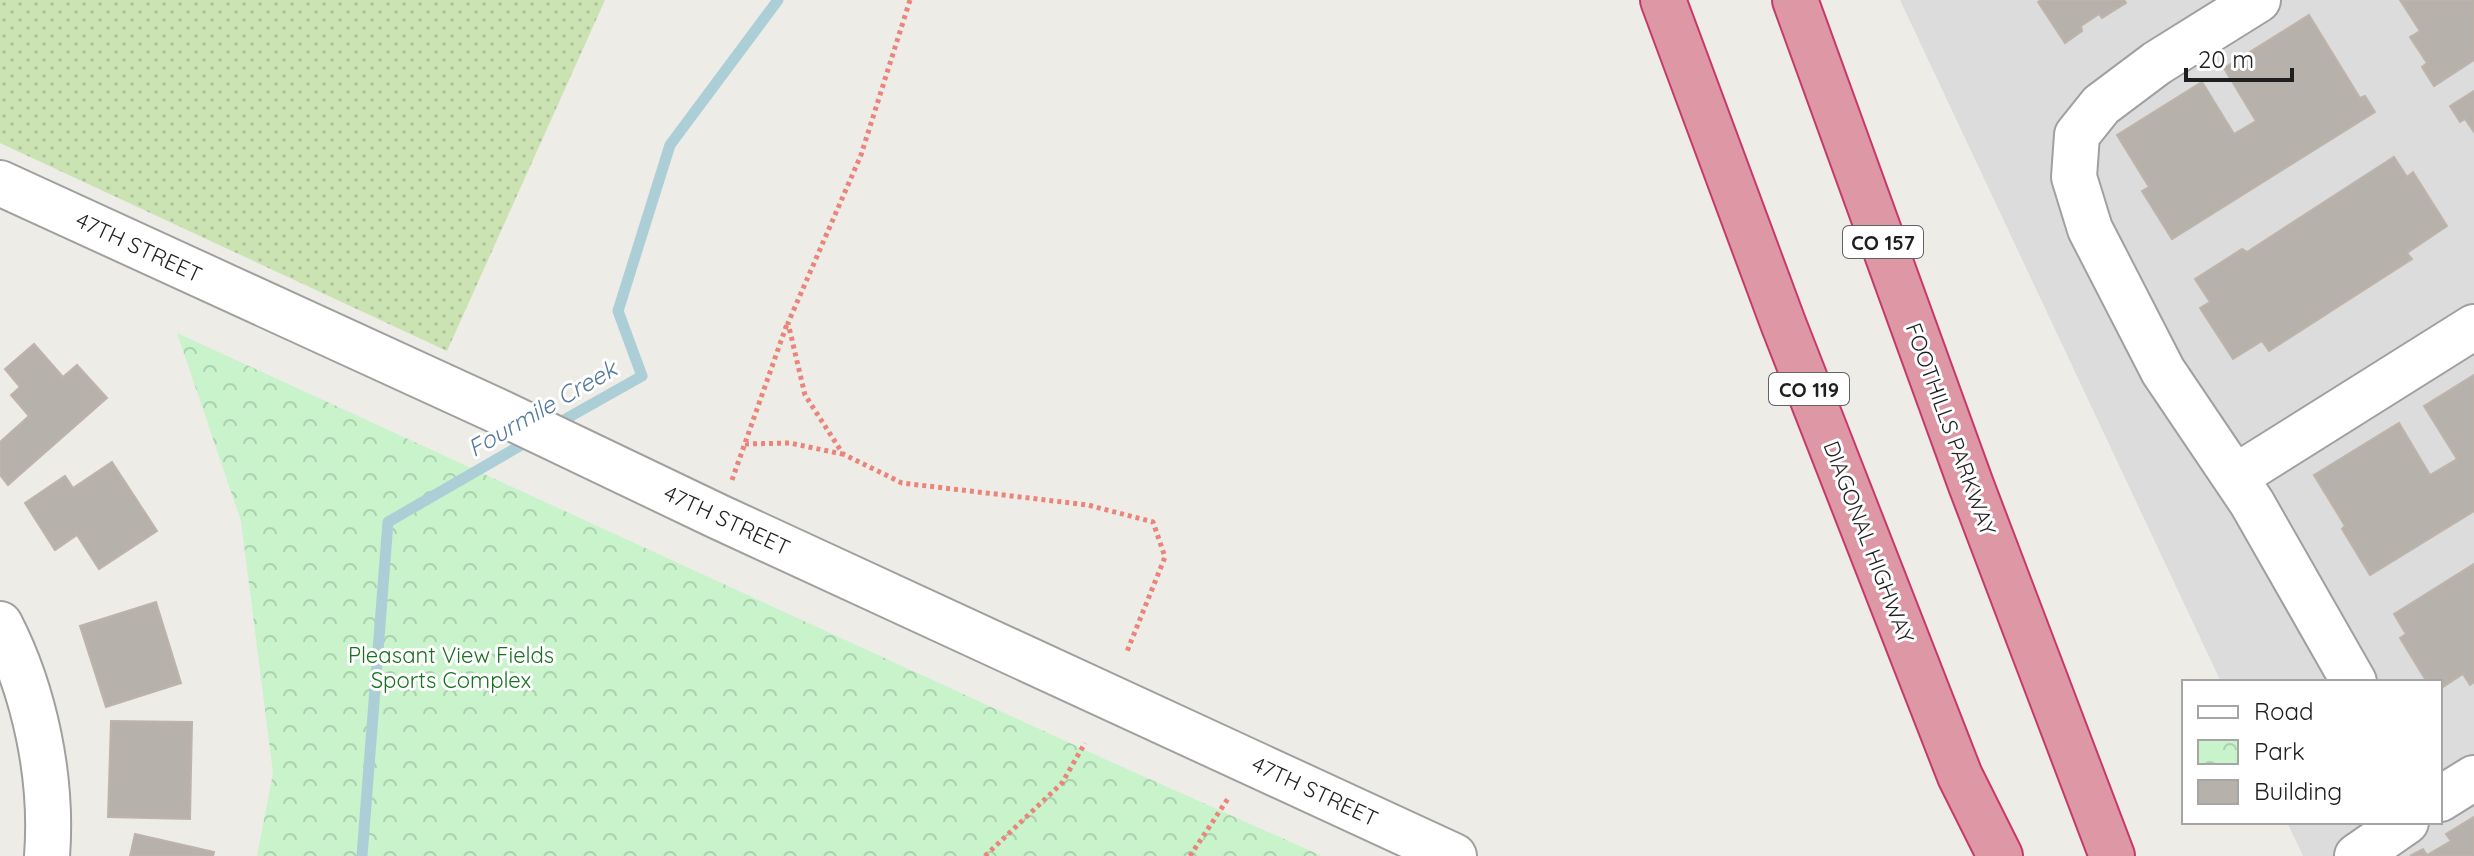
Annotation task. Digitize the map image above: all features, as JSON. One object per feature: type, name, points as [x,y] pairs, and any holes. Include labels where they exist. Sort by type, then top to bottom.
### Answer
[{"type":"highway","name":"DIAGONAL HIGHWAY","points":[[1663,0],[1778,308],[1955,762],[2000,856]]},
{"type":"highway","name":"FOOTHILLS PARKWAY","points":[[1795,0],[1971,485],[2112,856]]},
{"type":"street","points":[[2258,0],[2157,63],[2101,105],[2077,135],[2074,177],[2090,229],[2163,371],[2235,477],[2353,680]]},
{"type":"street","name":"47TH STREET","points":[[0,183],[1454,856]]},
{"type":"street","points":[[2235,477],[2474,327]]},
{"type":"street","points":[[0,624],[31,705],[45,778],[47,856]]},
{"type":"street","points":[[2442,798],[2474,778]]},
{"type":"street","points":[[2357,856],[2403,824]]},
{"type":"path","points":[[719,517],[788,323],[861,155],[910,0]]},
{"type":"path","points":[[788,323],[805,395],[843,454]]},
{"type":"path","points":[[745,444],[790,443],[843,454],[902,483],[1088,505],[1153,522],[1165,557],[1126,654]]},
{"type":"path","points":[[985,856],[1062,783],[1085,743]]},
{"type":"path","points":[[1190,856],[1252,762]]},
{"type":"shaded area","points":[[1900,0],[2474,0],[2474,856],[2303,856],[2288,824],[2442,824],[2442,680],[2220,680]]},
{"type":"green space","points":[[0,0],[605,0],[447,351],[0,143]]},
{"type":"green space","name":"Pleasant View Fields Sports Complex","points":[[177,333],[1322,856],[257,856],[273,773],[241,521]]},
{"type":"building","points":[[2124,0],[2126,3],[2102,18],[2099,14],[2081,26],[2082,31],[2065,43],[2038,2]]},
{"type":"building","points":[[2400,0],[2474,0],[2474,60],[2434,86],[2422,67],[2427,63],[2410,37],[2420,31]]},
{"type":"building","points":[[2309,15],[2360,98],[2365,96],[2375,112],[2172,239],[2142,191],[2149,187],[2117,135],[2202,82],[2234,134],[2256,121],[2224,68]]},
{"type":"building","points":[[2474,91],[2474,132],[2465,119],[2460,122],[2450,106]]},
{"type":"building","points":[[2394,157],[2407,177],[2413,172],[2447,226],[2407,253],[2412,259],[2269,351],[2262,341],[2233,359],[2200,308],[2210,302],[2195,279],[2242,249],[2247,252]]},
{"type":"building","points":[[34,344],[63,377],[77,365],[107,398],[8,485],[0,475],[0,442],[29,416],[11,395],[20,387],[5,369]]},
{"type":"building","points":[[2474,375],[2474,511],[2370,575],[2314,475],[2399,423],[2430,475],[2457,459],[2424,406]]},
{"type":"building","points":[[112,462],[157,531],[99,569],[77,535],[55,550],[25,503],[65,476],[73,488]]},
{"type":"building","points":[[2474,564],[2474,682],[2470,685],[2463,674],[2442,688],[2442,680],[2426,680],[2400,638],[2406,634],[2394,614]]},
{"type":"building","points":[[156,602],[181,683],[106,707],[80,626]]},
{"type":"building","points":[[111,721],[192,722],[190,819],[108,817]]},
{"type":"building","points":[[2474,817],[2474,856],[2410,856],[2423,849],[2427,855],[2451,841],[2446,834]]},
{"type":"building","points":[[135,834],[214,852],[213,856],[130,856]]},
{"type":"waterway","name":"Fourmile Creek","points":[[555,425],[642,376],[618,311],[670,145],[778,0]]},
{"type":"waterway","name":"Fourmile Creek","points":[[362,856],[388,522],[530,440]]}]
